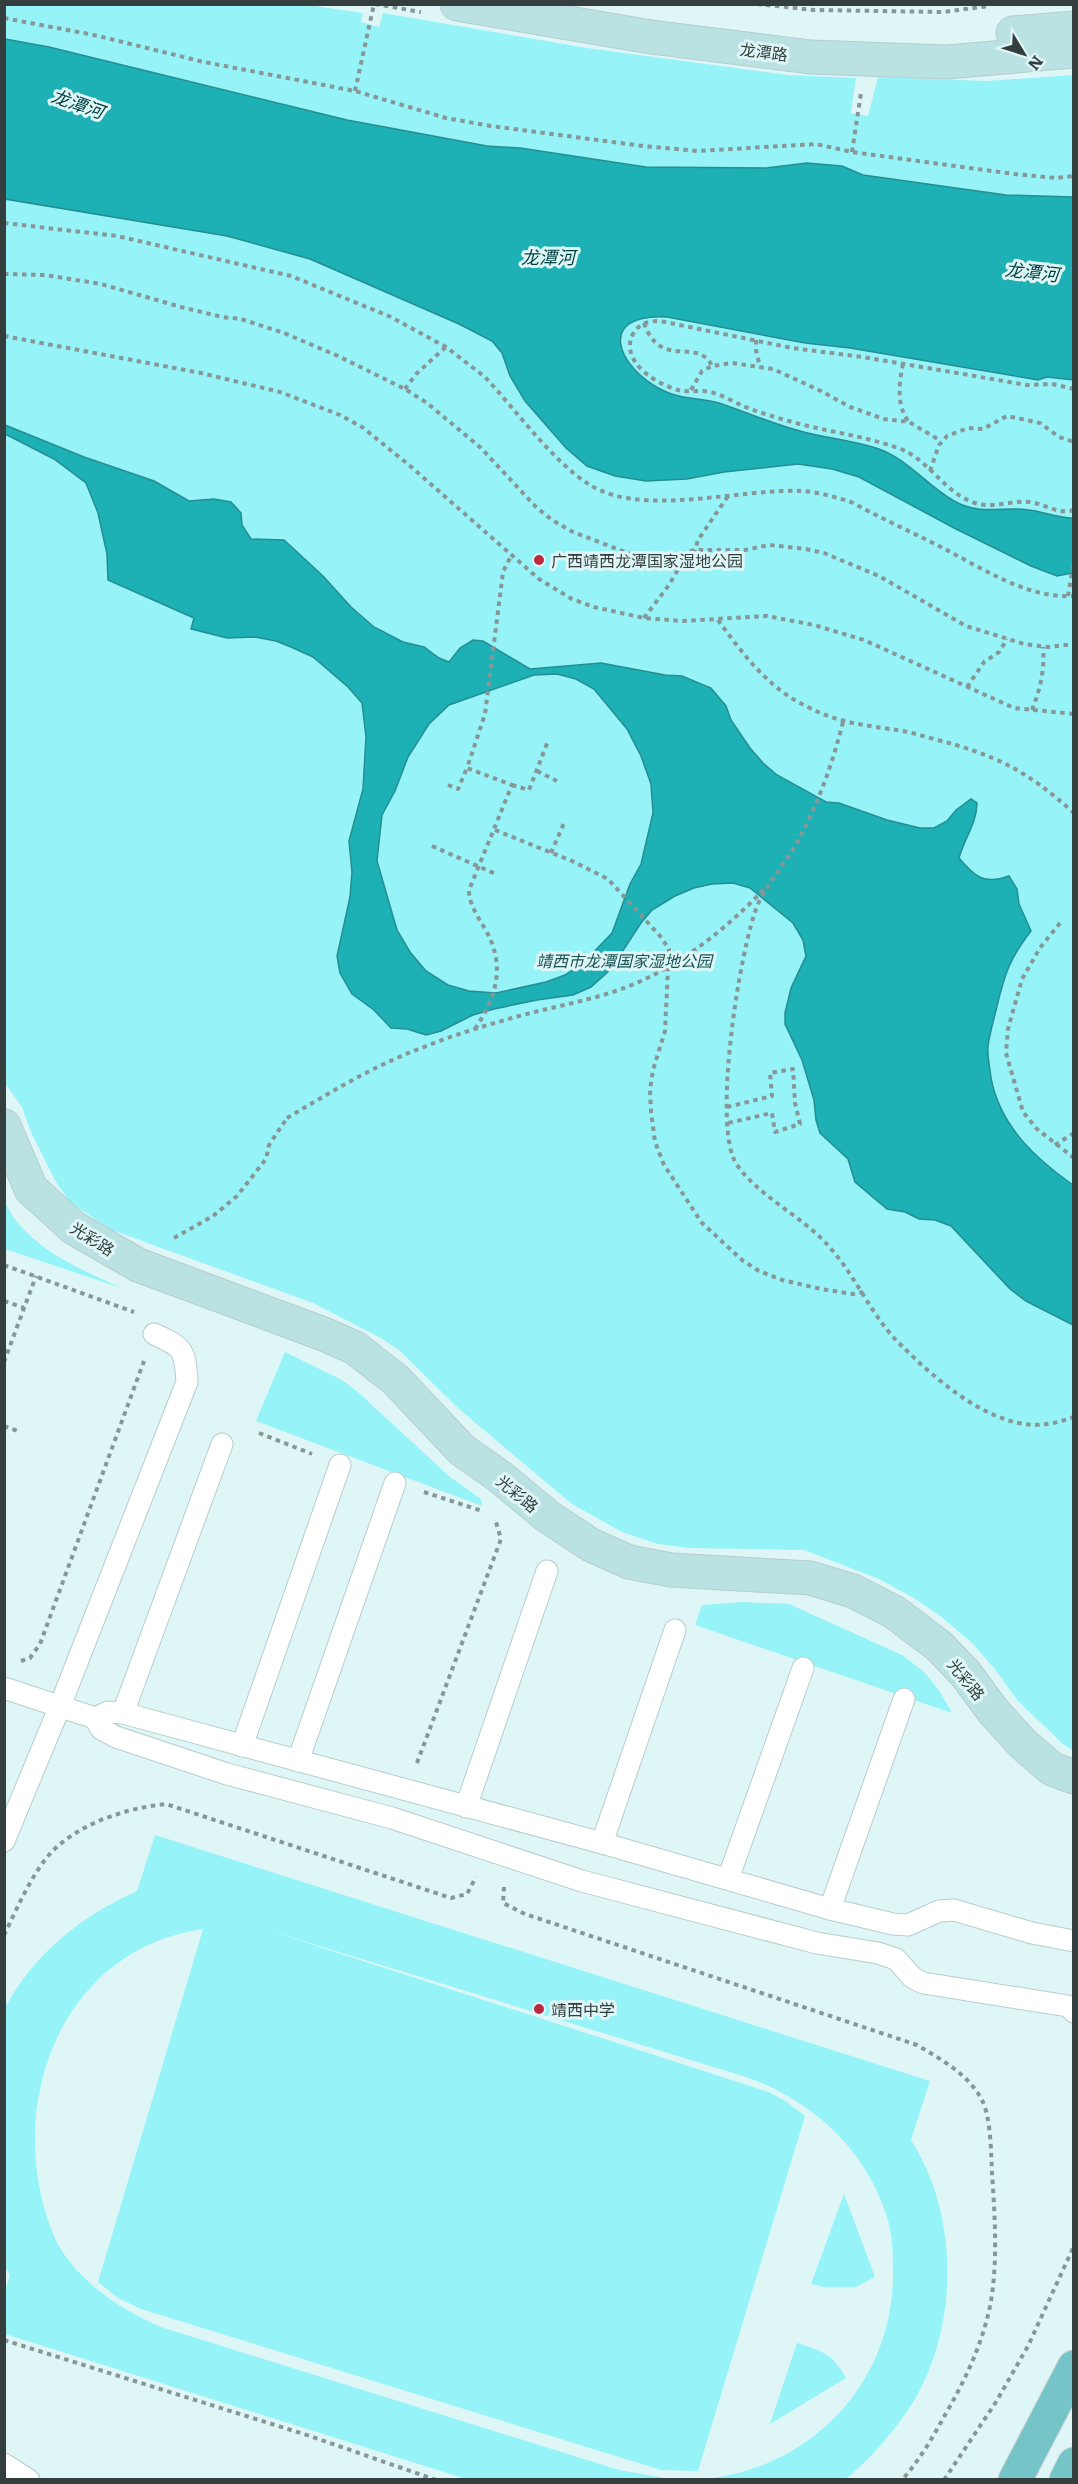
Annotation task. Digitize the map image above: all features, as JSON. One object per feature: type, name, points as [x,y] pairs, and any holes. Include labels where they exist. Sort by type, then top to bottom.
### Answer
[{"type":"main road","points":[[1015,2480],[1074,2367]]},
{"type":"main road","points":[[1066,2480],[1074,2464]]},
{"type":"street","name":"龙潭路","points":[[457,4],[651,37],[810,57],[947,62],[1074,51]]},
{"type":"street","name":"龙潭路","points":[[587,4],[656,17],[808,38],[943,40],[1074,28]]},
{"type":"street","name":"光彩路","points":[[4,1126],[31,1189],[74,1228],[138,1265],[355,1348],[396,1380],[462,1450],[499,1476],[547,1516],[591,1545],[629,1562],[671,1570],[810,1578],[853,1591],[894,1612],[939,1646],[1023,1744],[1052,1769],[1074,1777]]},
{"type":"lane","points":[[4,1841],[60,1706],[187,1382],[186,1360],[178,1344],[154,1334]]},
{"type":"lane","points":[[123,1713],[222,1444]]},
{"type":"lane","points":[[242,1746],[340,1465]]},
{"type":"lane","points":[[298,1761],[395,1483]]},
{"type":"lane","points":[[465,1808],[547,1571]]},
{"type":"lane","points":[[602,1843],[675,1630]]},
{"type":"lane","points":[[728,1879],[803,1668]]},
{"type":"lane","points":[[4,1689],[95,1718],[101,1729],[116,1737],[227,1774],[392,1818],[485,1851],[582,1881],[817,1942],[878,1953],[896,1959],[912,1977],[923,1983],[1068,2006],[1074,2012]]},
{"type":"lane","points":[[830,1909],[904,1699]]},
{"type":"lane","points":[[95,1718],[108,1712],[123,1713],[465,1808],[602,1843],[830,1909],[893,1924],[908,1925],[939,1911],[954,1910],[1032,1933],[1074,1941]]},
{"type":"lane","points":[[4,2464],[29,2480]]},
{"type":"path","points":[[355,91],[374,4]]},
{"type":"path","points":[[757,4],[814,10],[943,12],[994,6]]},
{"type":"path","points":[[4,18],[94,35],[204,62],[355,91],[446,118],[643,146],[698,151],[816,144],[852,152],[1014,174],[1056,178],[1074,176]]},
{"type":"path","points":[[852,152],[862,90]]},
{"type":"path","points":[[4,223],[117,236],[291,276],[368,306],[447,347],[485,377],[559,459],[591,485],[622,497],[663,502],[783,491],[830,495],[851,502],[1000,577],[1032,591],[1055,597],[1071,596],[1074,561]]},
{"type":"path","points":[[4,274],[45,275],[84,280],[181,307],[241,319],[284,333],[339,356],[405,388],[427,403],[471,438],[536,507],[562,526],[645,558],[658,559],[695,550],[745,550],[777,545],[824,553],[903,588],[966,626],[1043,647],[1074,644]]},
{"type":"path","points":[[1074,389],[1052,384],[1027,385],[792,348],[660,321],[644,323],[638,327],[632,335],[630,352],[636,362],[660,383],[681,391],[715,393],[747,407],[793,422],[900,448],[956,492],[974,502],[990,506],[1029,502],[1058,511],[1074,510]]},
{"type":"path","points":[[644,323],[650,339],[660,348],[699,354],[706,357],[712,366]]},
{"type":"path","points":[[4,336],[201,373],[280,392],[340,415],[362,427],[409,465],[511,556],[554,590],[594,607],[644,618],[682,621],[767,616],[814,625],[864,640],[1014,708],[1074,714]]},
{"type":"path","points":[[756,340],[760,367]]},
{"type":"path","points":[[405,388],[416,374],[447,347]]},
{"type":"path","points":[[691,390],[702,371],[712,366],[732,363],[760,367],[783,372],[850,407],[884,419],[909,423],[941,441]]},
{"type":"path","points":[[903,364],[900,379],[901,402],[904,416],[909,423]]},
{"type":"path","points":[[930,471],[941,441],[959,430],[983,429],[1003,418],[1014,416],[1040,423],[1059,437],[1074,442]]},
{"type":"path","points":[[644,618],[680,566],[695,550],[701,535],[728,495]]},
{"type":"path","points":[[448,785],[458,789],[485,714],[501,603],[503,572],[511,556]]},
{"type":"path","points":[[718,620],[755,668],[803,705],[843,722],[904,731],[970,748],[996,758],[1032,780],[1074,813]]},
{"type":"path","points":[[967,687],[984,662],[999,652],[1007,639]]},
{"type":"path","points":[[1032,710],[1039,693],[1044,667],[1043,647]]},
{"type":"path","points":[[138,1265],[151,1251],[195,1227],[237,1196],[266,1160],[268,1145],[287,1118],[393,1059],[475,1029],[626,987],[675,962],[701,944],[742,912],[783,866],[809,820],[834,757],[843,722]]},
{"type":"path","points":[[467,768],[529,790],[548,741]]},
{"type":"path","points":[[537,771],[557,781]]},
{"type":"path","points":[[475,1029],[489,1003],[498,971],[495,951],[469,897],[469,890],[512,785]]},
{"type":"path","points":[[551,853],[564,823]]},
{"type":"path","points":[[495,831],[599,873],[614,883],[669,949],[664,1031],[650,1089],[655,1142],[664,1165],[702,1223],[742,1260],[759,1271],[782,1280],[821,1289],[853,1294],[863,1292]]},
{"type":"path","points":[[432,846],[498,875]]},
{"type":"path","points":[[767,886],[746,942],[731,1034],[727,1107],[729,1143],[735,1162],[756,1187],[819,1235],[851,1273],[897,1342],[966,1401],[1004,1418],[1026,1423],[1045,1425],[1074,1417]]},
{"type":"path","points":[[1059,923],[1040,948],[1022,979],[1008,1029],[1006,1053],[1023,1112],[1055,1145],[1074,1158]]},
{"type":"path","points":[[727,1107],[772,1096],[770,1073],[793,1069],[795,1103],[800,1124],[775,1132],[772,1113],[728,1123]]},
{"type":"path","points":[[1055,1145],[1074,1133]]},
{"type":"path","points":[[4,1265],[143,1315],[148,1319],[154,1334],[40,1644],[30,1658],[18,1662]]},
{"type":"path","points":[[4,1362],[36,1276]]},
{"type":"path","points":[[4,1301],[24,1308]]},
{"type":"path","points":[[4,1426],[18,1431]]},
{"type":"path","points":[[259,1433],[340,1465]]},
{"type":"path","points":[[395,1483],[484,1511]]},
{"type":"path","points":[[406,1790],[501,1539],[494,1516]]},
{"type":"path","points":[[4,1935],[25,1892],[58,1845],[86,1827],[112,1815],[142,1807],[166,1804],[451,1898],[467,1894],[473,1886],[485,1851]]},
{"type":"path","points":[[510,1858],[502,1903],[511,1908],[917,2045],[949,2064],[971,2083],[983,2102],[994,2201],[993,2277],[988,2318],[967,2377],[938,2428],[902,2480]]},
{"type":"path","points":[[944,2480],[996,2402],[1028,2346],[1074,2246]]},
{"type":"path","points":[[4,2340],[309,2436],[436,2480]]},
{"type":"green space","name":"靖西市龙潭国家湿地公园","points":[[4,5],[308,5],[363,13],[361,22],[379,27],[383,13],[587,48],[789,75],[856,78],[851,113],[868,116],[878,77],[987,81],[1073,75],[1073,1751],[1018,1701],[995,1669],[971,1642],[943,1618],[914,1598],[879,1579],[804,1550],[689,1548],[658,1544],[622,1532],[572,1504],[459,1409],[400,1351],[381,1338],[313,1303],[109,1229],[70,1202],[56,1182],[31,1132],[22,1107],[4,1082]]},
{"type":"green space","points":[[5,1202],[17,1222],[40,1244],[95,1276],[124,1289],[5,1249]]},
{"type":"green space","points":[[285,1352],[342,1380],[359,1393],[450,1477],[481,1499],[482,1506],[256,1421]]},
{"type":"green space","points":[[742,1602],[789,1604],[902,1655],[923,1671],[939,1690],[952,1713],[695,1625],[702,1605]]},
{"type":"green space","points":[[155,1835],[930,2081],[911,2140],[927,2170],[938,2201],[945,2235],[948,2269],[946,2303],[940,2337],[929,2369],[915,2399],[892,2432],[875,2452],[846,2479],[705,2479],[744,2471],[781,2457],[813,2437],[841,2411],[864,2381],[880,2346],[890,2308],[893,2268],[892,2241],[888,2220],[864,2168],[849,2147],[813,2113],[770,2087],[746,2077],[267,1930],[769,2092],[805,2116],[698,2471],[661,2470],[141,2309],[118,2298],[98,2282],[203,1929],[152,1943],[110,1969],[77,2004],[53,2047],[39,2094],[35,2144],[41,2194],[57,2243],[77,2270],[116,2303],[161,2327],[619,2470],[670,2479],[466,2479],[5,2334],[5,2291],[10,2275],[4,2265],[5,2008],[30,1970],[61,1938],[97,1912],[137,1891]]},
{"type":"green space","points":[[844,2194],[875,2277],[856,2287],[823,2287],[811,2284]]},
{"type":"green space","points":[[797,2343],[826,2354],[846,2378],[770,2424]]},
{"type":"water","name":"龙潭河","points":[[5,39],[49,47],[347,120],[487,146],[520,148],[646,167],[766,168],[807,163],[842,166],[863,175],[1006,195],[1073,197],[1073,380],[1047,377],[1038,380],[850,348],[805,343],[667,317],[645,318],[630,323],[622,332],[621,343],[625,356],[633,368],[646,380],[669,393],[719,403],[790,428],[887,452],[944,495],[964,506],[982,509],[1029,510],[1073,518],[1073,573],[1057,576],[1031,566],[859,477],[832,469],[798,464],[724,472],[687,479],[646,481],[615,476],[587,466],[566,448],[525,401],[510,376],[502,353],[492,341],[459,324],[310,259],[227,236],[5,199]]},
{"type":"water","points":[[5,425],[84,457],[154,481],[189,501],[214,499],[231,502],[241,513],[242,525],[251,539],[284,540],[374,627],[403,642],[424,647],[449,662],[460,648],[473,640],[483,641],[530,669],[601,663],[682,676],[711,688],[726,706],[731,720],[750,748],[763,763],[777,775],[826,802],[839,803],[887,820],[920,828],[934,828],[947,821],[956,810],[971,799],[977,803],[973,824],[959,858],[981,878],[993,880],[1009,876],[1017,889],[1019,904],[1031,931],[1013,958],[1000,994],[988,1046],[991,1078],[1002,1111],[1011,1126],[1045,1164],[1073,1185],[1073,1325],[1026,1301],[1010,1289],[951,1226],[887,1209],[855,1182],[848,1159],[820,1133],[814,1100],[802,1060],[785,1024],[785,1013],[791,988],[806,956],[803,940],[793,923],[750,888],[733,883],[712,884],[675,896],[652,910],[611,969],[591,987],[573,995],[494,1009],[473,1015],[441,1031],[426,1035],[407,1029],[391,1028],[374,1010],[352,994],[340,973],[337,956],[350,897],[352,872],[349,841],[363,789],[366,737],[362,703],[348,687],[313,657],[276,641],[255,637],[227,638],[191,629],[194,618],[108,580],[107,554],[98,513],[86,483],[54,459],[5,434]],"holes":[[[557,674],[576,679],[594,689],[627,729],[641,756],[651,784],[653,813],[641,864],[630,884],[612,933],[584,962],[565,975],[546,982],[496,993],[469,991],[448,985],[426,971],[410,952],[397,930],[377,861],[382,815],[395,791],[408,757],[429,724],[449,705],[534,675]]]},
{"type":"place","name":"广西靖西龙潭国家湿地公园","points":[[539,560]]},
{"type":"place","name":"靖西中学","points":[[539,2009]]}]
